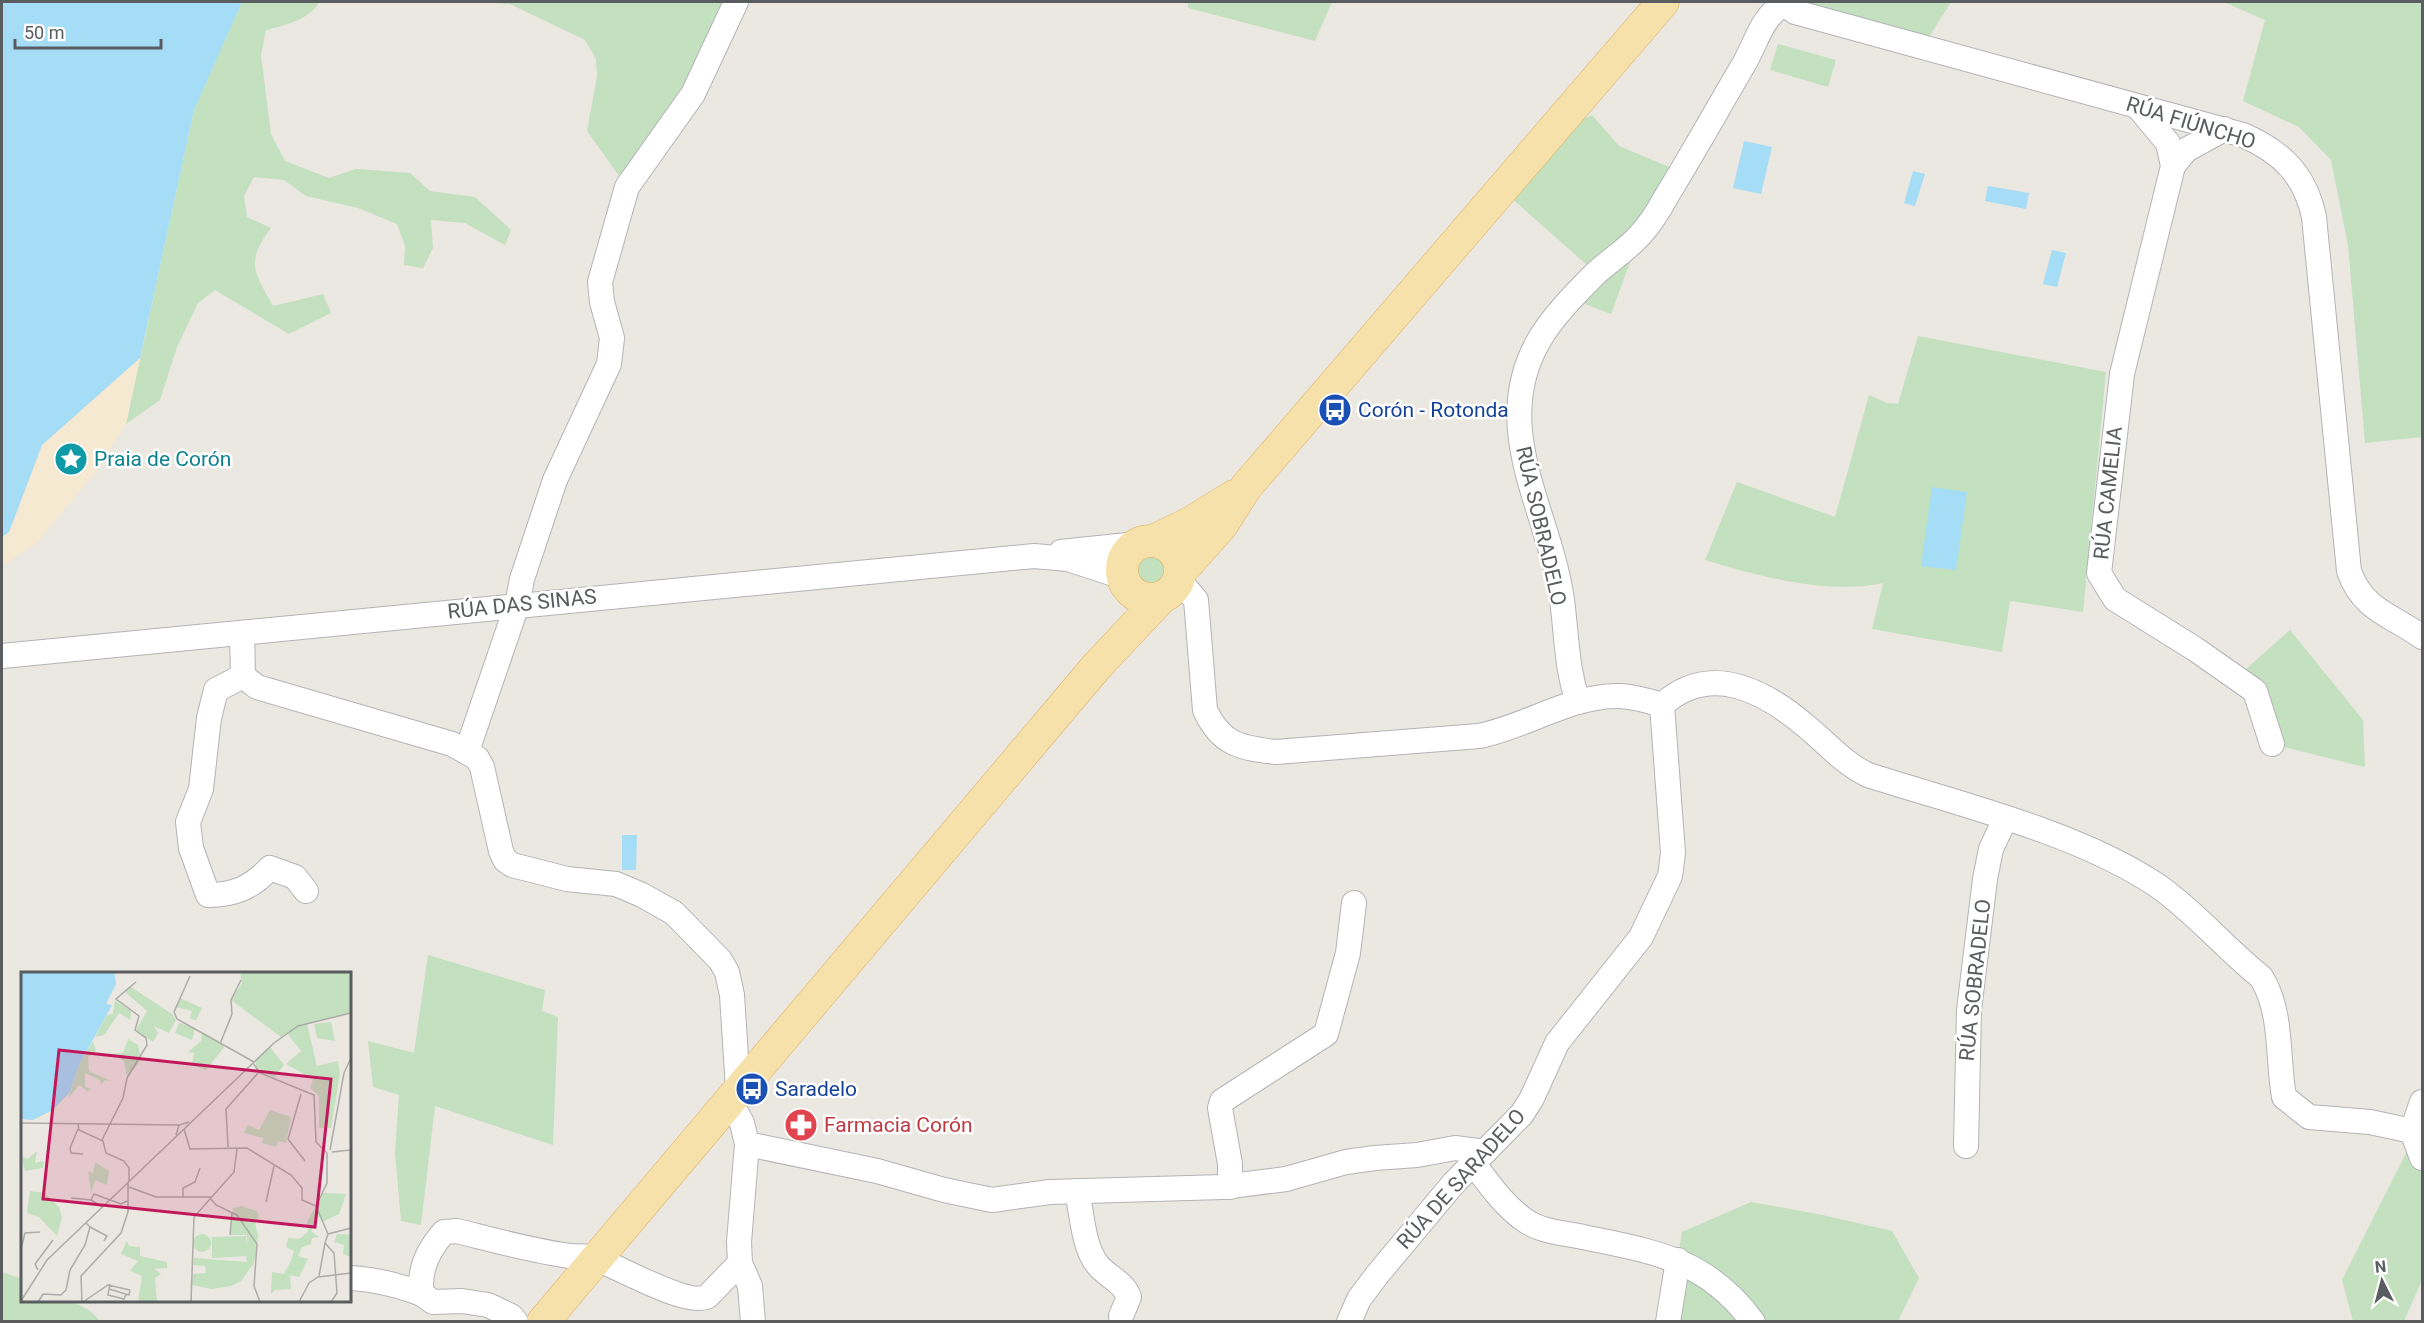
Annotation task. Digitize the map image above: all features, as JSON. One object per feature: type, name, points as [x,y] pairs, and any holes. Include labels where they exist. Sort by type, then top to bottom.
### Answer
[{"type":"main road","points":[[543,1322],[1112,648],[1174,583],[1222,525],[1246,488],[1663,2]]},
{"type":"main road","points":[[1112,648],[1125,582],[1125,559],[1145,542],[1190,523],[1246,488]]},
{"type":"main road","points":[[1125,582],[1143,598],[1174,583],[1180,562],[1170,547],[1145,542]]},
{"type":"street","points":[[467,751],[517,604],[522,579],[555,480],[609,364],[612,338],[602,302],[600,282],[627,187],[693,94],[735,2]]},
{"type":"street","name":"RÚA FIÚNCHO","points":[[1782,3],[1795,12],[2224,129],[2243,135],[2275,151],[2288,162],[2306,188],[2316,233],[2349,571],[2358,592],[2371,606],[2418,631]]},
{"type":"street","name":"RÚA SOBRADELO","points":[[1578,702],[1570,679],[1563,632],[1562,599],[1526,466],[1518,424],[1518,395],[1526,367],[1538,341],[1552,321],[1596,273],[1641,235],[1659,210],[1746,59],[1761,25],[1782,3]]},
{"type":"street","points":[[2138,107],[2176,153],[2224,129]]},
{"type":"street","name":"RÚA CAMELIA","points":[[2186,119],[2190,132],[2176,153],[2122,374],[2099,573],[2115,599],[2195,649],[2255,691],[2272,744]]},
{"type":"street","name":"RÚA DAS SINAS","points":[[2,656],[517,604],[1044,556],[1100,546],[1145,542]]},
{"type":"street","name":"RÚA DAS SINAS","points":[[1044,556],[1084,563],[1125,582]]},
{"type":"street","points":[[1174,583],[1196,600],[1206,710],[1213,726],[1224,739],[1249,749],[1276,752],[1479,736],[1506,730],[1578,702],[1621,696],[1662,705],[1676,692],[1694,684],[1711,682],[1747,688],[1804,724],[1851,767],[1868,775],[2065,840],[2156,885],[2261,977],[2276,1017],[2284,1097],[2300,1112],[2322,1119],[2370,1122],[2412,1131]]},
{"type":"street","points":[[243,633],[243,676]]},
{"type":"street","points":[[243,676],[257,687],[419,734],[467,751],[477,758],[482,767],[505,860],[512,865],[567,879],[616,884],[642,895],[674,913],[720,960],[727,972],[732,994],[734,1094],[747,1144],[741,1197],[740,1263],[750,1286],[753,1322]]},
{"type":"street","points":[[243,676],[216,690],[208,718],[201,789],[188,822],[191,848],[208,895],[230,895],[256,882],[270,868],[295,877],[306,891]]},
{"type":"street","name":"RÚA DE SARADELO","points":[[1349,1322],[1359,1299],[1377,1275],[1453,1184],[1521,1114],[1532,1098],[1557,1043],[1641,937],[1666,887],[1673,853],[1662,705]]},
{"type":"street","name":"RÚA SOBRADELO","points":[[1966,1146],[1969,1010],[1985,879],[1991,849],[2005,819]]},
{"type":"street","points":[[1230,1187],[1230,1164],[1220,1107],[1222,1101],[1326,1034],[1348,953],[1354,903]]},
{"type":"street","points":[[2422,1102],[2412,1131],[2422,1158]]},
{"type":"street","points":[[747,1144],[877,1171],[944,1190],[992,1200],[1077,1191],[1230,1187],[1286,1179],[1346,1162],[1417,1155],[1455,1148],[1479,1158],[1495,1191],[1528,1222],[1545,1229],[1678,1260],[1724,1287],[1753,1322]]},
{"type":"street","points":[[1077,1191],[1090,1252],[1097,1264],[1122,1284],[1129,1297],[1121,1316]]},
{"type":"street","points":[[422,1294],[419,1278],[432,1246],[444,1232],[456,1231],[570,1256],[596,1258],[652,1284],[703,1299],[740,1263]]},
{"type":"street","points":[[1668,1322],[1678,1260]]},
{"type":"street","points":[[351,1278],[389,1283],[422,1294],[433,1302],[462,1301],[488,1305],[511,1316],[516,1322]]},
{"type":"green space","points":[[242,2],[319,2],[310,13],[303,17],[266,30],[261,55],[271,134],[285,161],[329,178],[356,169],[410,173],[430,191],[475,197],[511,230],[505,245],[465,223],[431,220],[433,248],[423,268],[404,265],[405,246],[397,224],[358,208],[306,196],[284,180],[254,177],[244,196],[247,217],[271,228],[258,250],[255,267],[273,306],[323,294],[331,313],[289,334],[215,290],[198,303],[177,347],[160,400],[126,424],[194,110]]},
{"type":"green space","points":[[477,2],[728,2],[732,10],[627,187],[587,131],[597,76],[596,59],[585,40],[510,4]]},
{"type":"green space","points":[[1188,2],[1332,2],[1315,41],[1188,8]]},
{"type":"green space","points":[[1780,2],[1951,2],[1922,48]]},
{"type":"green space","points":[[2224,2],[2422,2],[2422,437],[2365,443],[2348,245],[2331,160],[2299,127],[2243,101],[2265,20]]},
{"type":"green space","points":[[1778,44],[1836,60],[1828,87],[1770,70]]},
{"type":"green space","points":[[1592,115],[1619,146],[1681,172],[1640,235],[1611,314],[1572,299],[1596,273],[1501,189],[1551,131]]},
{"type":"green space","points":[[1918,336],[2106,372],[2083,612],[2010,601],[2002,652],[1872,629],[1883,583],[1840,587],[1793,582],[1705,560],[1737,482],[1835,517],[1869,395],[1887,403],[1898,404]]},
{"type":"green space","points":[[1151,554],[1162,558],[1166,569],[1162,580],[1151,584],[1140,580],[1136,569],[1140,558]]},
{"type":"green space","points":[[2290,630],[2363,720],[2365,767],[2272,744],[2245,670]]},
{"type":"green space","points":[[428,955],[545,990],[542,1011],[558,1017],[553,1145],[435,1106],[421,1225],[401,1221],[395,1153],[399,1095],[373,1087],[368,1041],[414,1053]]},
{"type":"green space","points":[[2422,1102],[2422,1280],[2404,1321],[2353,1321],[2342,1280],[2407,1151]]},
{"type":"green space","points":[[1751,1202],[1892,1231],[1919,1278],[1898,1321],[1668,1322],[1682,1232]]},
{"type":"green space","points":[[2,1272],[21,1279],[21,1302],[74,1303],[84,1307],[100,1321],[2,1321]]},
{"type":"sand","name":"Praia de Corón","points":[[140,358],[126,424],[96,472],[36,544],[2,566],[2,537],[10,532],[42,445]]},
{"type":"water","points":[[2,2],[242,2],[194,110],[140,358],[42,445],[9,532],[2,537]]},
{"type":"water","points":[[1744,141],[1772,147],[1761,194],[1733,188]]},
{"type":"water","points":[[1913,171],[1925,174],[1915,206],[1904,203]]},
{"type":"water","points":[[1988,186],[2029,193],[2026,209],[1985,201]]},
{"type":"water","points":[[2052,250],[2066,253],[2057,287],[2043,284]]},
{"type":"water","points":[[1932,487],[1967,492],[1956,570],[1921,566]]},
{"type":"water","points":[[622,835],[637,835],[636,870],[622,870]]},
{"type":"place","name":"Corón - Rotonda","points":[[1335,410]]},
{"type":"place","name":"Praia de Corón","points":[[71,459]]},
{"type":"place","name":"Saradelo","points":[[752,1089]]},
{"type":"place","name":"Farmacia Corón","points":[[801,1125]]}]
